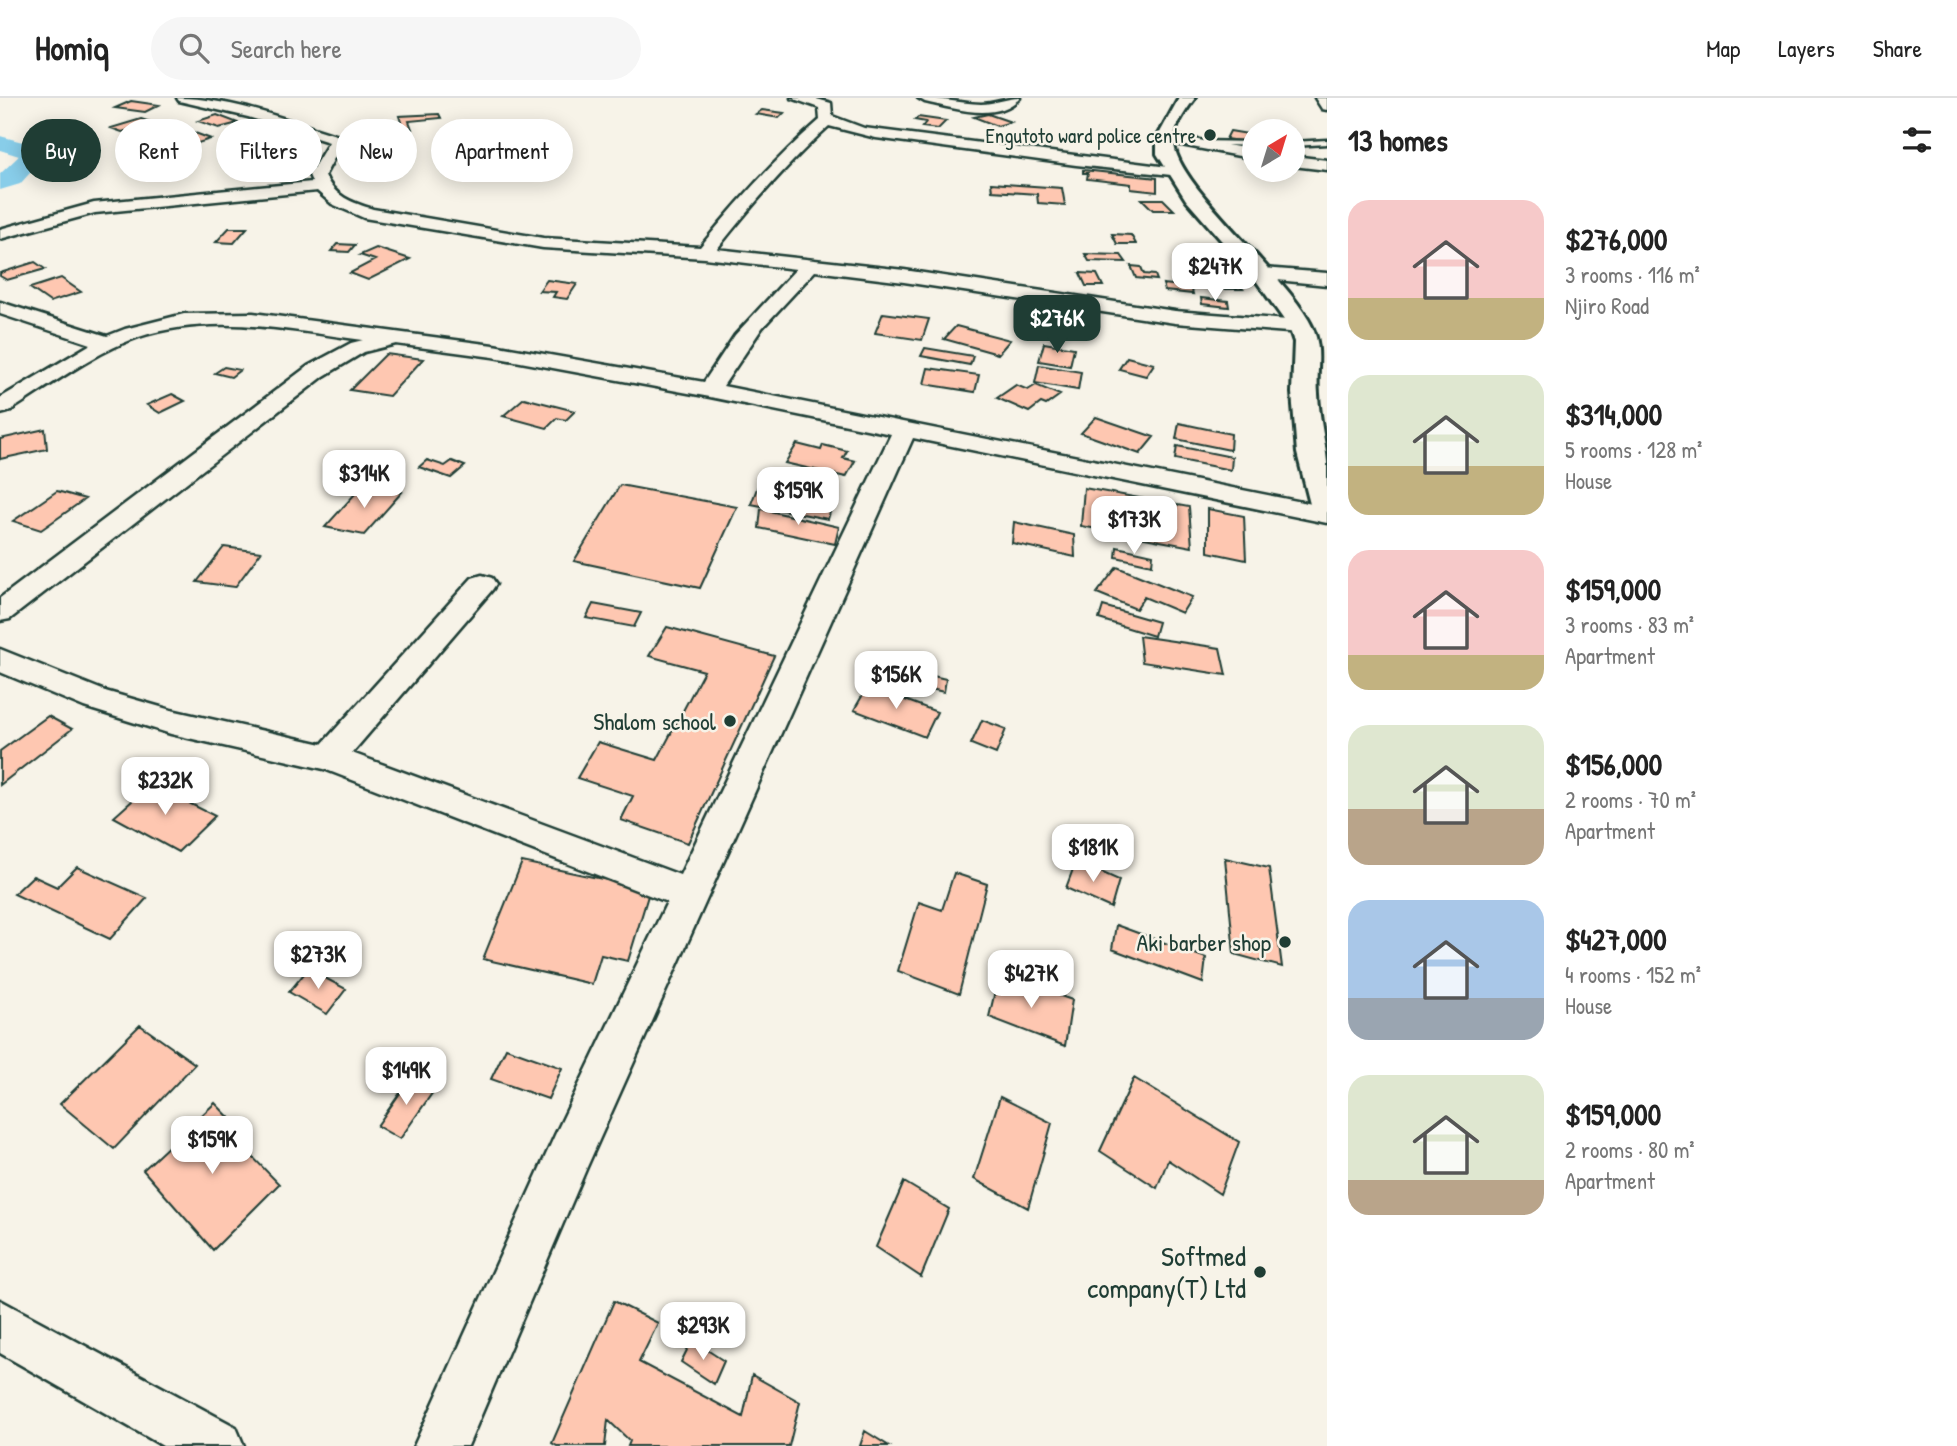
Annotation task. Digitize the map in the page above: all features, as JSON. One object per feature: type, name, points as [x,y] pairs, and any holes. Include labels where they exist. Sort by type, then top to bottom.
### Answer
[{"type":"street","points":[[184,98],[252,114],[337,140],[317,176],[320,186],[345,205],[370,214],[472,233],[567,246],[705,253],[904,276],[1175,317],[1301,327]]},
{"type":"street","points":[[798,98],[831,108],[856,130],[951,145],[1176,173]]},
{"type":"street","points":[[925,98],[993,108],[1006,106],[1013,98]]},
{"type":"street","points":[[0,407],[108,342],[165,324],[223,318],[315,326],[493,351],[710,390],[1327,514],[1311,453],[1305,393],[1306,342],[1301,327],[1263,274],[1193,197],[1166,154],[1165,138],[1180,106],[1187,98]]},
{"type":"street","points":[[1322,98],[1327,106]]},
{"type":"street","points":[[252,114],[271,105]]},
{"type":"street","points":[[705,253],[831,108]]},
{"type":"street","points":[[1165,138],[1242,152]]},
{"type":"street","points":[[1306,163],[1327,165]]},
{"type":"street","points":[[0,234],[94,208],[320,186]]},
{"type":"street","points":[[710,390],[725,360],[759,319],[811,265]]},
{"type":"street","points":[[1263,274],[1327,279]]},
{"type":"street","points":[[0,308],[108,342]]},
{"type":"street","points":[[0,612],[316,371],[366,344],[407,340]]},
{"type":"street","points":[[0,379],[30,389]]},
{"type":"street","points":[[441,1446],[566,1163],[905,429]]},
{"type":"street","points":[[329,758],[400,674],[482,584]]},
{"type":"street","points":[[0,659],[31,674],[146,715],[329,758],[692,895]]},
{"type":"street","points":[[0,1325],[118,1394],[217,1446]]},
{"type":"lane","points":[[1306,143],[1327,142]]},
{"type":"lane","points":[[1194,143],[1242,144]]},
{"type":"building","points":[[131,101],[159,105],[145,112],[115,108]]},
{"type":"building","points":[[762,110],[784,113],[779,118],[756,114]]},
{"type":"building","points":[[439,114],[441,118],[417,120],[400,119],[399,116]]},
{"type":"building","points":[[988,114],[1011,122],[997,126],[974,117]]},
{"type":"building","points":[[217,115],[228,119],[216,119],[216,127],[202,122],[202,120]]},
{"type":"building","points":[[918,117],[946,121],[938,129],[922,127],[926,122],[915,120]]},
{"type":"building","points":[[1230,131],[1242,133],[1242,142],[1226,139]]},
{"type":"building","points":[[1083,170],[1157,178],[1157,192],[1131,189],[1131,184],[1087,179],[1088,173],[1083,173]]},
{"type":"building","points":[[991,183],[1062,188],[1065,205],[1038,203],[1037,194],[992,191]]},
{"type":"building","points":[[1142,199],[1163,199],[1174,210],[1153,210]]},
{"type":"building","points":[[229,228],[247,228],[234,243],[216,242]]},
{"type":"building","points":[[1112,234],[1131,235],[1136,244],[1117,244]]},
{"type":"building","points":[[337,244],[355,245],[349,252],[331,251]]},
{"type":"building","points":[[376,248],[410,259],[368,280],[350,273],[375,260],[360,255]]},
{"type":"building","points":[[1085,254],[1121,255],[1126,262],[1089,261]]},
{"type":"building","points":[[35,262],[45,269],[7,280],[0,276],[0,273]]},
{"type":"building","points":[[1197,265],[1223,265],[1243,289],[1216,289]]},
{"type":"building","points":[[1131,266],[1141,267],[1144,274],[1155,275],[1157,280],[1136,278]]},
{"type":"building","points":[[1080,273],[1097,274],[1103,286],[1086,286]]},
{"type":"building","points":[[61,278],[81,292],[50,302],[30,288]]},
{"type":"building","points":[[547,280],[577,284],[567,299],[553,297],[556,292],[539,291]]},
{"type":"building","points":[[1163,284],[1191,287],[1193,294],[1165,291]]},
{"type":"building","points":[[1201,298],[1228,301],[1229,307],[1202,304]]},
{"type":"building","points":[[1061,308],[1090,312],[1088,334],[1059,330]]},
{"type":"building","points":[[883,313],[929,319],[922,340],[875,333]]},
{"type":"building","points":[[956,326],[1010,340],[998,354],[944,339]]},
{"type":"building","points":[[1044,343],[1074,348],[1070,366],[1039,361]]},
{"type":"building","points":[[925,348],[973,356],[970,365],[921,356]]},
{"type":"building","points":[[386,354],[423,359],[389,396],[350,390]]},
{"type":"building","points":[[1127,357],[1154,364],[1146,376],[1119,369]]},
{"type":"building","points":[[1039,365],[1081,372],[1078,390],[1035,383]]},
{"type":"building","points":[[224,367],[240,370],[231,377],[215,373]]},
{"type":"building","points":[[928,368],[979,375],[975,392],[924,384]]},
{"type":"building","points":[[1016,385],[1028,390],[1036,385],[1060,395],[1046,405],[1041,403],[1029,412],[997,398]]},
{"type":"building","points":[[172,394],[185,401],[160,413],[147,405]]},
{"type":"building","points":[[524,398],[575,411],[566,420],[557,418],[547,428],[503,416]]},
{"type":"building","points":[[1096,417],[1154,437],[1140,454],[1081,433]]},
{"type":"building","points":[[1179,423],[1231,434],[1230,450],[1176,439]]},
{"type":"building","points":[[45,429],[47,449],[0,459],[0,439]]},
{"type":"building","points":[[797,444],[821,450],[823,445],[847,451],[843,458],[855,461],[846,477],[785,463]]},
{"type":"building","points":[[1177,446],[1232,457],[1231,470],[1175,459]]},
{"type":"building","points":[[427,460],[445,466],[452,461],[465,466],[451,478],[419,467]]},
{"type":"building","points":[[761,478],[837,488],[828,519],[751,504]]},
{"type":"building","points":[[364,484],[402,492],[364,535],[325,527]]},
{"type":"building","points":[[620,485],[737,507],[700,588],[574,561]]},
{"type":"building","points":[[1084,488],[1189,507],[1192,547],[1081,526]]},
{"type":"building","points":[[57,491],[85,499],[41,530],[13,521]]},
{"type":"building","points":[[761,509],[839,527],[835,544],[759,528]]},
{"type":"building","points":[[1208,509],[1244,516],[1246,560],[1208,552]]},
{"type":"building","points":[[1014,522],[1074,535],[1075,557],[1012,543]]},
{"type":"building","points":[[224,547],[261,552],[235,587],[197,582]]},
{"type":"building","points":[[1117,547],[1153,555],[1152,565],[1116,557]]},
{"type":"building","points":[[1117,567],[1192,597],[1182,613],[1144,597],[1136,609],[1097,593]]},
{"type":"building","points":[[593,604],[641,613],[634,627],[586,618]]},
{"type":"building","points":[[1103,606],[1158,622],[1154,636],[1099,619]]},
{"type":"building","points":[[667,627],[774,656],[688,843],[621,820],[633,796],[577,778],[598,742],[657,760],[704,671],[649,656]]},
{"type":"building","points":[[1139,636],[1220,648],[1226,675],[1142,662]]},
{"type":"building","points":[[916,672],[946,679],[944,692],[913,685]]},
{"type":"building","points":[[868,686],[937,712],[925,737],[854,710]]},
{"type":"building","points":[[48,716],[72,729],[0,785],[0,751]]},
{"type":"building","points":[[982,720],[1006,729],[996,754],[971,744]]},
{"type":"building","points":[[151,784],[215,816],[178,852],[114,817]]},
{"type":"building","points":[[1225,858],[1269,868],[1282,967],[1234,954]]},
{"type":"building","points":[[1076,861],[1119,880],[1111,908],[1066,888]]},
{"type":"building","points":[[522,862],[650,889],[628,961],[601,955],[592,984],[483,959]]},
{"type":"building","points":[[77,867],[147,898],[110,939],[14,894],[33,876],[57,887]]},
{"type":"building","points":[[954,873],[987,884],[959,994],[898,971],[919,902],[942,910]]},
{"type":"building","points":[[1116,925],[1206,958],[1203,983],[1112,949]]},
{"type":"building","points":[[308,969],[346,989],[327,1014],[289,992]]},
{"type":"building","points":[[999,974],[1072,1000],[1065,1046],[989,1017]]},
{"type":"building","points":[[140,1025],[195,1064],[114,1149],[60,1104]]},
{"type":"building","points":[[506,1048],[562,1068],[548,1099],[491,1079]]},
{"type":"building","points":[[412,1076],[435,1089],[400,1139],[377,1126]]},
{"type":"building","points":[[1134,1078],[1239,1142],[1220,1194],[1168,1160],[1157,1188],[1100,1151]]},
{"type":"building","points":[[1000,1097],[1052,1123],[1028,1208],[974,1179]]},
{"type":"building","points":[[215,1103],[248,1137],[240,1144],[279,1184],[213,1250],[143,1170]]},
{"type":"building","points":[[904,1182],[949,1209],[921,1277],[876,1247]]},
{"type":"building","points":[[614,1301],[658,1323],[639,1362],[743,1417],[752,1375],[800,1402],[789,1446],[628,1446],[630,1441],[608,1420],[605,1446],[557,1446],[552,1443]]},
{"type":"building","points":[[692,1340],[724,1361],[714,1384],[681,1362]]},
{"type":"building","points":[[865,1431],[889,1446],[860,1446]]},
{"type":"waterway","points":[[0,143],[36,153],[11,179],[0,182]]},
{"type":"place","name":"Engutoto ward police centre","points":[[1210,135]]},
{"type":"place","name":"Shalom school","points":[[730,721]]},
{"type":"place","name":"Aki barber shop","points":[[1285,942]]},
{"type":"place","name":"Softmed company(T) Ltd","points":[[1260,1272]]}]
